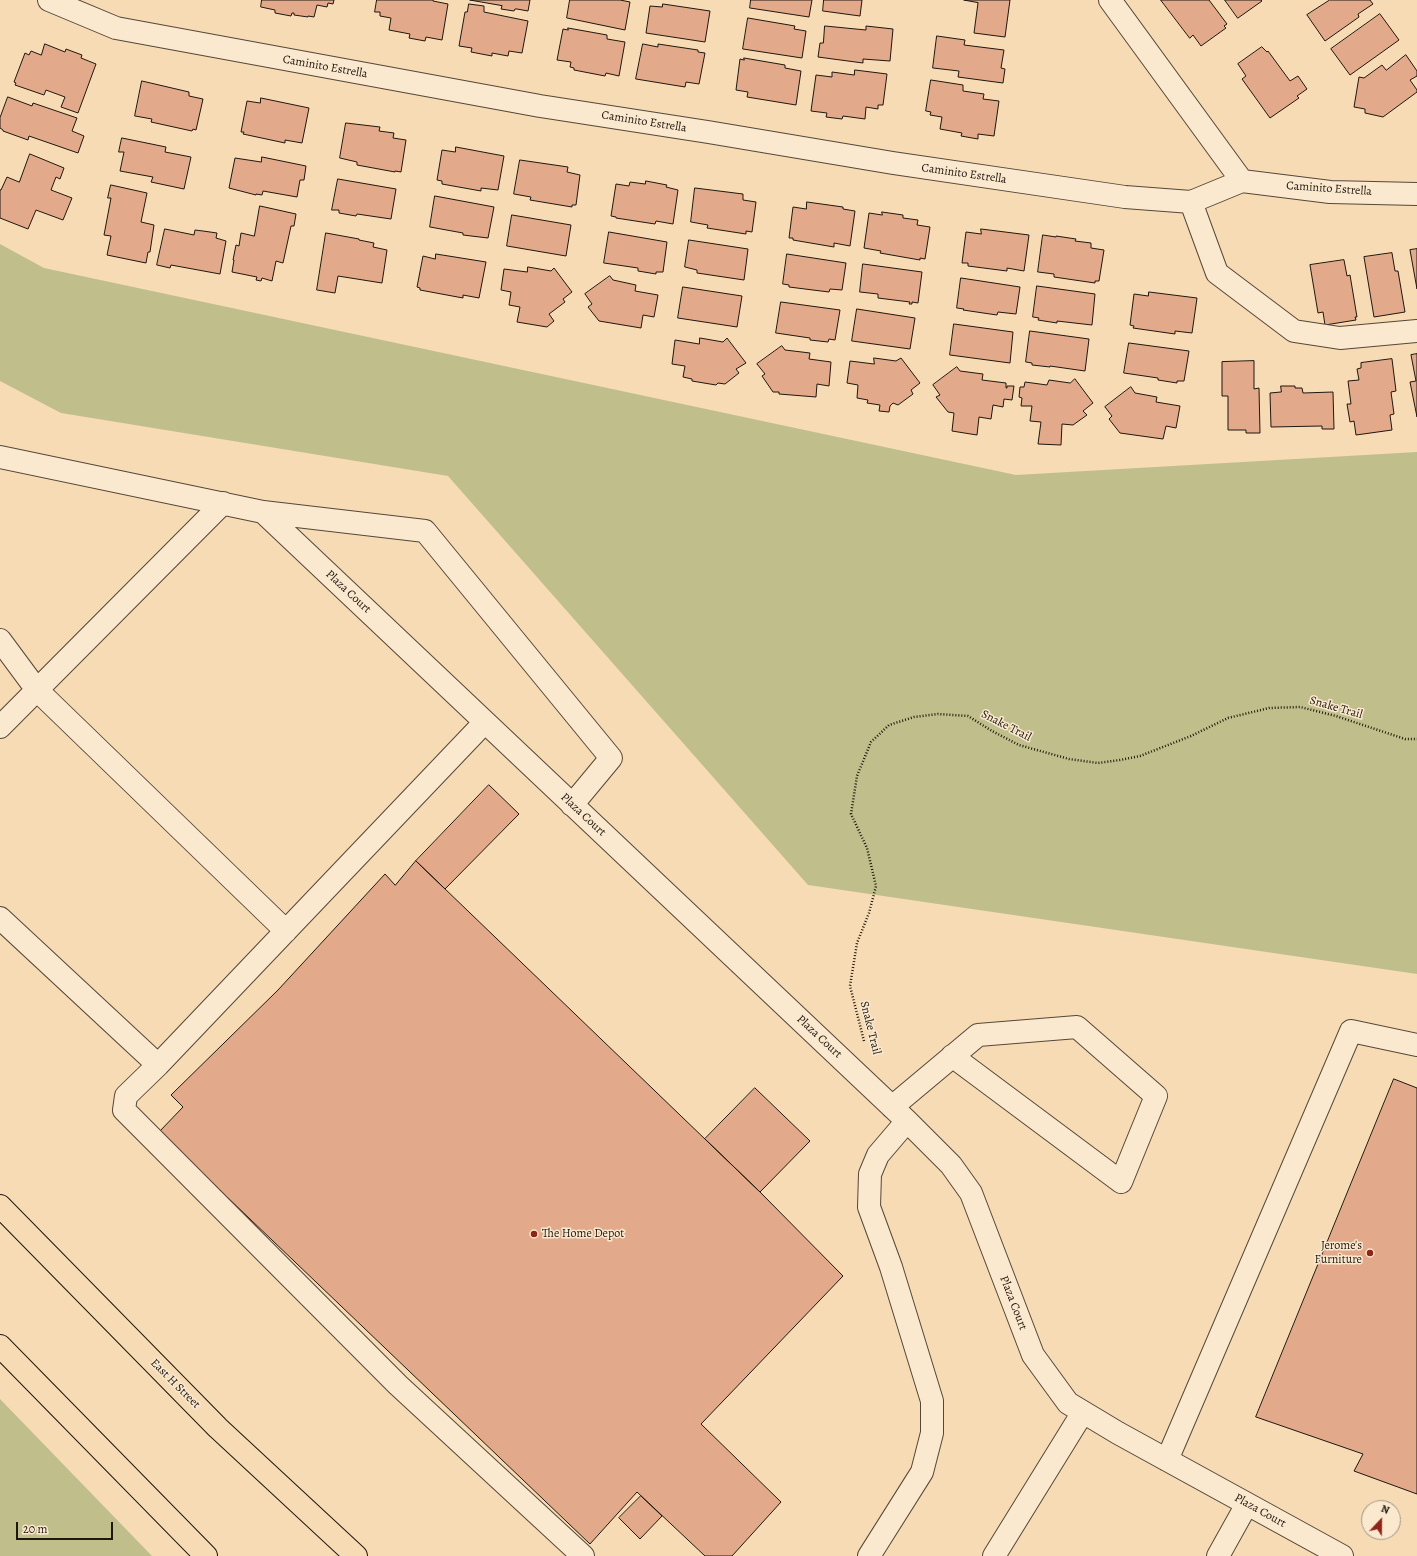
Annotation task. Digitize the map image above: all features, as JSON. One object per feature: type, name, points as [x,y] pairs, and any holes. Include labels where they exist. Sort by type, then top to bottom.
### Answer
[{"type":"main road","name":"East H Street","points":[[0,1206],[218,1428],[356,1556]]},
{"type":"main road","points":[[0,1346],[206,1556]]},
{"type":"street","name":"Caminito Estrella","points":[[49,0],[116,28],[540,106],[900,164],[1125,197],[1191,202],[1242,181],[1330,192],[1417,194]]},
{"type":"street","points":[[1110,0],[1242,181]]},
{"type":"street","points":[[1191,202],[1217,273],[1294,331],[1340,338],[1417,331]]},
{"type":"street","points":[[0,457],[263,512],[426,531],[611,758],[572,805]]},
{"type":"street","points":[[0,727],[223,503]]},
{"type":"street","name":"Plaza Court","points":[[263,512],[899,1114],[950,1165],[971,1193],[1033,1355],[1068,1403],[1167,1460],[1342,1556]]},
{"type":"street","points":[[0,640],[37,690],[286,931]]},
{"type":"street","points":[[485,722],[158,1065],[126,1096],[124,1110],[398,1385],[582,1556]]},
{"type":"street","points":[[0,918],[158,1065]]},
{"type":"street","points":[[869,1556],[922,1472],[932,1433],[932,1401],[891,1267],[869,1207],[870,1174],[899,1114],[952,1056],[978,1035],[1077,1027],[1156,1096],[1121,1182],[952,1056]]},
{"type":"street","points":[[1167,1460],[1351,1031],[1417,1045]]},
{"type":"street","points":[[994,1556],[1083,1412]]},
{"type":"street","points":[[1218,1556],[1247,1504]]},
{"type":"path","name":"Snake Trail","points":[[865,1047],[850,986],[857,943],[869,913],[876,886],[867,848],[851,814],[857,776],[871,742],[889,725],[914,717],[938,714],[968,716],[1018,745],[1069,759],[1098,763],[1140,756],[1191,736],[1228,718],[1269,708],[1300,707],[1336,716],[1405,739],[1417,739]]},
{"type":"shaded area","points":[[0,244],[44,268],[1016,475],[1417,452],[1417,974],[808,885],[448,476],[61,413],[0,381]]},
{"type":"shaded area","points":[[0,1399],[152,1556],[0,1556]]},
{"type":"building","points":[[262,0],[334,0],[333,4],[328,3],[327,7],[317,5],[314,17],[308,17],[294,15],[294,13],[292,13],[291,16],[275,13],[275,10],[261,7]]},
{"type":"building","points":[[377,0],[433,0],[448,4],[442,40],[426,37],[425,41],[409,38],[410,34],[389,30],[391,18],[380,16],[380,12],[375,12]]},
{"type":"building","points":[[470,0],[530,0],[528,11],[515,9],[514,11],[501,9],[502,6]]},
{"type":"building","points":[[570,0],[620,0],[630,2],[625,30],[567,18]]},
{"type":"building","points":[[751,0],[812,0],[809,17],[750,8]]},
{"type":"building","points":[[824,0],[862,0],[860,16],[823,11]]},
{"type":"building","points":[[964,0],[1010,0],[1005,37],[974,33],[978,3]]},
{"type":"building","points":[[1161,0],[1209,0],[1227,24],[1224,26],[1226,28],[1201,46],[1193,35],[1190,38]]},
{"type":"building","points":[[1225,0],[1261,0],[1262,1],[1238,18]]},
{"type":"building","points":[[1330,0],[1370,0],[1373,4],[1358,14],[1359,17],[1325,41],[1307,15]]},
{"type":"building","points":[[469,4],[484,6],[484,12],[528,21],[522,53],[509,51],[508,56],[492,53],[492,56],[471,52],[472,48],[459,46],[465,12],[467,12]]},
{"type":"building","points":[[663,4],[710,11],[705,42],[646,33],[650,6],[662,7]]},
{"type":"building","points":[[1380,14],[1399,40],[1350,75],[1331,49]]},
{"type":"building","points":[[748,18],[795,26],[794,29],[806,31],[802,58],[743,49]]},
{"type":"building","points":[[825,26],[866,30],[866,26],[893,29],[890,61],[863,59],[863,63],[818,57],[820,43],[823,43]]},
{"type":"building","points":[[568,28],[607,35],[607,39],[625,42],[619,76],[606,73],[605,76],[574,70],[574,68],[570,67],[571,62],[557,60],[563,29],[568,30]]},
{"type":"building","points":[[937,36],[965,40],[964,45],[1004,50],[1001,68],[1005,69],[1003,83],[958,77],[959,71],[933,68]]},
{"type":"building","points":[[45,44],[65,52],[66,49],[82,55],[81,58],[96,64],[78,113],[61,107],[65,97],[46,90],[44,95],[15,85],[16,83],[14,82],[25,53],[29,55],[31,51],[41,55]]},
{"type":"building","points":[[643,44],[658,47],[658,44],[698,50],[698,52],[705,53],[699,84],[686,82],[685,87],[636,79]]},
{"type":"building","points":[[1262,47],[1267,52],[1268,51],[1290,81],[1298,76],[1307,89],[1297,96],[1299,98],[1270,118],[1242,79],[1246,76],[1238,64]]},
{"type":"building","points":[[1406,55],[1417,71],[1417,76],[1410,80],[1417,92],[1383,117],[1365,113],[1365,109],[1354,107],[1359,77],[1364,78],[1382,65],[1386,70]]},
{"type":"building","points":[[744,58],[785,65],[785,68],[801,71],[796,105],[747,97],[748,92],[736,90],[740,59],[744,60]]},
{"type":"building","points":[[855,70],[887,74],[883,105],[878,105],[878,109],[866,107],[865,119],[843,116],[842,119],[826,117],[827,113],[811,111],[816,75],[832,77],[832,72],[854,75]]},
{"type":"building","points":[[931,80],[963,85],[963,91],[984,94],[983,99],[999,101],[994,136],[978,134],[978,139],[961,136],[962,133],[940,129],[942,117],[930,115],[931,112],[926,111]]},
{"type":"building","points":[[142,81],[189,92],[189,96],[203,99],[196,130],[193,129],[192,131],[151,122],[152,119],[135,116]]},
{"type":"building","points":[[8,97],[32,106],[33,103],[77,118],[72,131],[84,136],[78,153],[29,136],[28,140],[3,131],[0,128],[0,118]]},
{"type":"building","points":[[261,98],[309,108],[302,143],[285,140],[285,143],[243,134],[244,132],[241,132],[247,101],[260,103]]},
{"type":"building","points":[[346,123],[380,127],[379,131],[394,133],[393,138],[406,140],[401,172],[357,165],[357,162],[340,158]]},
{"type":"building","points":[[122,138],[166,147],[165,152],[191,157],[184,189],[151,182],[153,177],[120,171],[124,152],[119,152]]},
{"type":"building","points":[[456,147],[504,156],[498,190],[481,188],[481,191],[442,184],[442,181],[437,180],[442,150],[455,152]]},
{"type":"building","points":[[30,154],[64,168],[60,179],[56,177],[51,190],[72,198],[63,220],[36,210],[28,229],[0,218],[0,190],[7,177],[19,182]]},
{"type":"building","points":[[262,157],[306,166],[304,180],[300,180],[297,197],[263,191],[262,195],[256,195],[229,188],[235,158],[261,162]]},
{"type":"building","points":[[520,160],[568,167],[567,172],[580,175],[576,205],[572,205],[572,207],[530,200],[531,197],[514,194]]},
{"type":"building","points":[[338,179],[396,189],[391,219],[357,214],[356,216],[339,213],[339,210],[332,210]]},
{"type":"building","points":[[646,181],[667,185],[666,187],[678,190],[673,224],[656,221],[655,224],[611,216],[616,184],[629,186],[630,182],[645,184]]},
{"type":"building","points":[[111,185],[147,193],[141,222],[154,225],[150,252],[148,252],[146,263],[107,255],[111,236],[104,235],[111,198],[108,198]]},
{"type":"building","points":[[695,188],[743,194],[743,200],[756,202],[752,232],[746,231],[746,234],[707,228],[708,225],[691,222]]},
{"type":"building","points":[[435,196],[494,207],[488,238],[463,235],[463,233],[430,227]]},
{"type":"building","points":[[807,202],[843,207],[843,209],[855,211],[850,246],[834,243],[834,247],[789,238],[793,207],[806,209]]},
{"type":"building","points":[[260,206],[296,214],[294,226],[291,226],[283,263],[276,261],[272,281],[262,278],[261,281],[256,280],[257,277],[232,272],[236,245],[239,246],[241,233],[254,236]]},
{"type":"building","points":[[882,212],[903,215],[903,218],[918,220],[917,225],[930,227],[925,259],[920,258],[920,260],[880,253],[881,251],[864,248],[869,213],[882,215]]},
{"type":"building","points":[[512,215],[571,225],[566,256],[507,246]]},
{"type":"building","points":[[165,229],[194,235],[195,230],[217,233],[216,238],[226,241],[220,274],[171,265],[170,268],[157,265]]},
{"type":"building","points":[[981,229],[1029,235],[1024,271],[1007,268],[1007,271],[968,266],[968,263],[962,263],[966,232],[981,234]]},
{"type":"building","points":[[609,232],[667,242],[663,272],[656,272],[656,274],[638,271],[638,268],[604,263]]},
{"type":"building","points":[[326,233],[374,243],[373,247],[387,250],[382,283],[338,276],[335,293],[317,290]]},
{"type":"building","points":[[1043,235],[1076,239],[1075,241],[1091,243],[1091,248],[1104,250],[1099,281],[1095,281],[1095,283],[1054,277],[1054,274],[1038,272]]},
{"type":"building","points":[[689,240],[748,249],[744,280],[697,273],[697,270],[685,267]]},
{"type":"building","points":[[1417,249],[1417,289],[1410,250]]},
{"type":"building","points":[[1392,253],[1395,271],[1398,271],[1405,312],[1374,317],[1364,257]]},
{"type":"building","points":[[436,254],[486,262],[479,298],[463,295],[463,298],[420,290],[420,288],[417,287],[423,256],[435,259]]},
{"type":"building","points":[[787,254],[846,263],[842,290],[830,289],[829,292],[789,287],[789,285],[783,284]]},
{"type":"building","points":[[1344,260],[1347,276],[1350,275],[1357,317],[1355,317],[1356,320],[1325,325],[1323,312],[1318,313],[1310,265]]},
{"type":"building","points":[[863,264],[922,272],[918,303],[912,302],[912,304],[909,304],[910,302],[878,298],[878,294],[860,292]]},
{"type":"building","points":[[528,267],[551,271],[554,268],[572,292],[563,299],[565,302],[549,314],[554,321],[547,327],[517,322],[520,307],[509,305],[511,292],[501,290],[504,269],[527,272]]},
{"type":"building","points":[[610,276],[613,280],[636,285],[635,291],[658,295],[654,317],[643,315],[641,328],[599,321],[588,307],[592,304],[585,294]]},
{"type":"building","points":[[961,278],[1020,287],[1016,314],[998,312],[997,315],[957,308]]},
{"type":"building","points":[[1037,286],[1095,294],[1092,325],[1057,321],[1057,323],[1038,320],[1039,318],[1033,317]]},
{"type":"building","points":[[683,287],[742,296],[737,327],[678,318]]},
{"type":"building","points":[[1149,292],[1197,298],[1192,333],[1175,331],[1175,334],[1133,328],[1134,326],[1130,325],[1134,294],[1148,296]]},
{"type":"building","points":[[781,302],[840,310],[835,340],[829,339],[828,342],[810,340],[810,338],[776,333]]},
{"type":"building","points":[[857,309],[915,318],[910,349],[852,341]]},
{"type":"building","points":[[954,324],[1013,332],[1010,363],[950,355]]},
{"type":"building","points":[[1030,331],[1089,339],[1085,371],[1032,365],[1032,363],[1026,362]]},
{"type":"building","points":[[700,338],[723,342],[727,338],[746,363],[736,369],[739,373],[725,384],[718,383],[716,385],[692,381],[692,379],[683,377],[685,366],[672,364],[675,340],[699,344]]},
{"type":"building","points":[[1129,343],[1189,351],[1184,381],[1177,381],[1177,383],[1158,380],[1158,378],[1124,373]]},
{"type":"building","points":[[782,346],[785,350],[810,353],[809,359],[831,362],[829,386],[817,384],[816,397],[779,394],[779,392],[773,392],[762,376],[765,374],[757,364]]},
{"type":"building","points":[[1417,354],[1417,417],[1410,382],[1416,381],[1411,355]]},
{"type":"building","points":[[874,358],[896,361],[901,358],[920,383],[911,390],[913,394],[898,405],[893,403],[890,406],[889,412],[879,411],[880,405],[867,403],[868,400],[857,398],[858,385],[847,383],[850,361],[874,364]]},
{"type":"building","points":[[1392,359],[1396,391],[1391,392],[1394,414],[1390,415],[1392,430],[1356,435],[1354,421],[1350,422],[1347,404],[1351,404],[1348,381],[1359,380],[1357,369],[1361,368],[1361,363]]},
{"type":"building","points":[[1254,361],[1254,389],[1259,388],[1260,433],[1246,433],[1246,430],[1228,430],[1228,396],[1222,396],[1222,362]]},
{"type":"building","points":[[957,367],[960,371],[983,374],[982,380],[1006,383],[1006,388],[1007,386],[1014,386],[1012,400],[1004,399],[1003,407],[993,405],[991,419],[979,417],[977,435],[952,431],[954,413],[948,412],[936,397],[940,395],[933,385]]},
{"type":"building","points":[[1075,379],[1093,403],[1083,411],[1087,415],[1073,425],[1062,424],[1061,445],[1038,444],[1041,422],[1030,421],[1032,406],[1021,406],[1022,398],[1019,397],[1020,387],[1024,387],[1025,382],[1047,385],[1049,380],[1070,383]]},
{"type":"building","points":[[1281,386],[1295,386],[1295,388],[1302,388],[1303,393],[1333,392],[1334,429],[1322,429],[1322,426],[1271,427],[1270,393],[1281,392]]},
{"type":"building","points":[[1131,387],[1135,393],[1157,397],[1156,402],[1180,406],[1176,428],[1166,426],[1163,439],[1120,433],[1109,419],[1112,416],[1105,407]]},
{"type":"building","points":[[489,785],[519,814],[445,889],[416,861]]},
{"type":"building","name":"The Home Depot","points":[[416,861],[760,1192],[843,1276],[701,1424],[781,1502],[732,1556],[705,1556],[637,1492],[590,1544],[159,1132],[183,1107],[171,1095],[278,990],[385,874],[395,885]]},
{"type":"building","name":"Jerome's Furniture","points":[[1394,1079],[1417,1088],[1417,1494],[1354,1471],[1363,1454],[1256,1417]]},
{"type":"building","points":[[755,1088],[810,1141],[760,1192],[705,1139]]},
{"type":"building","points":[[641,1496],[662,1516],[640,1539],[619,1518]]},
{"type":"place","name":"The Home Depot","points":[[534,1234]]},
{"type":"place","name":"Jerome's Furniture","points":[[1370,1253]]}]
